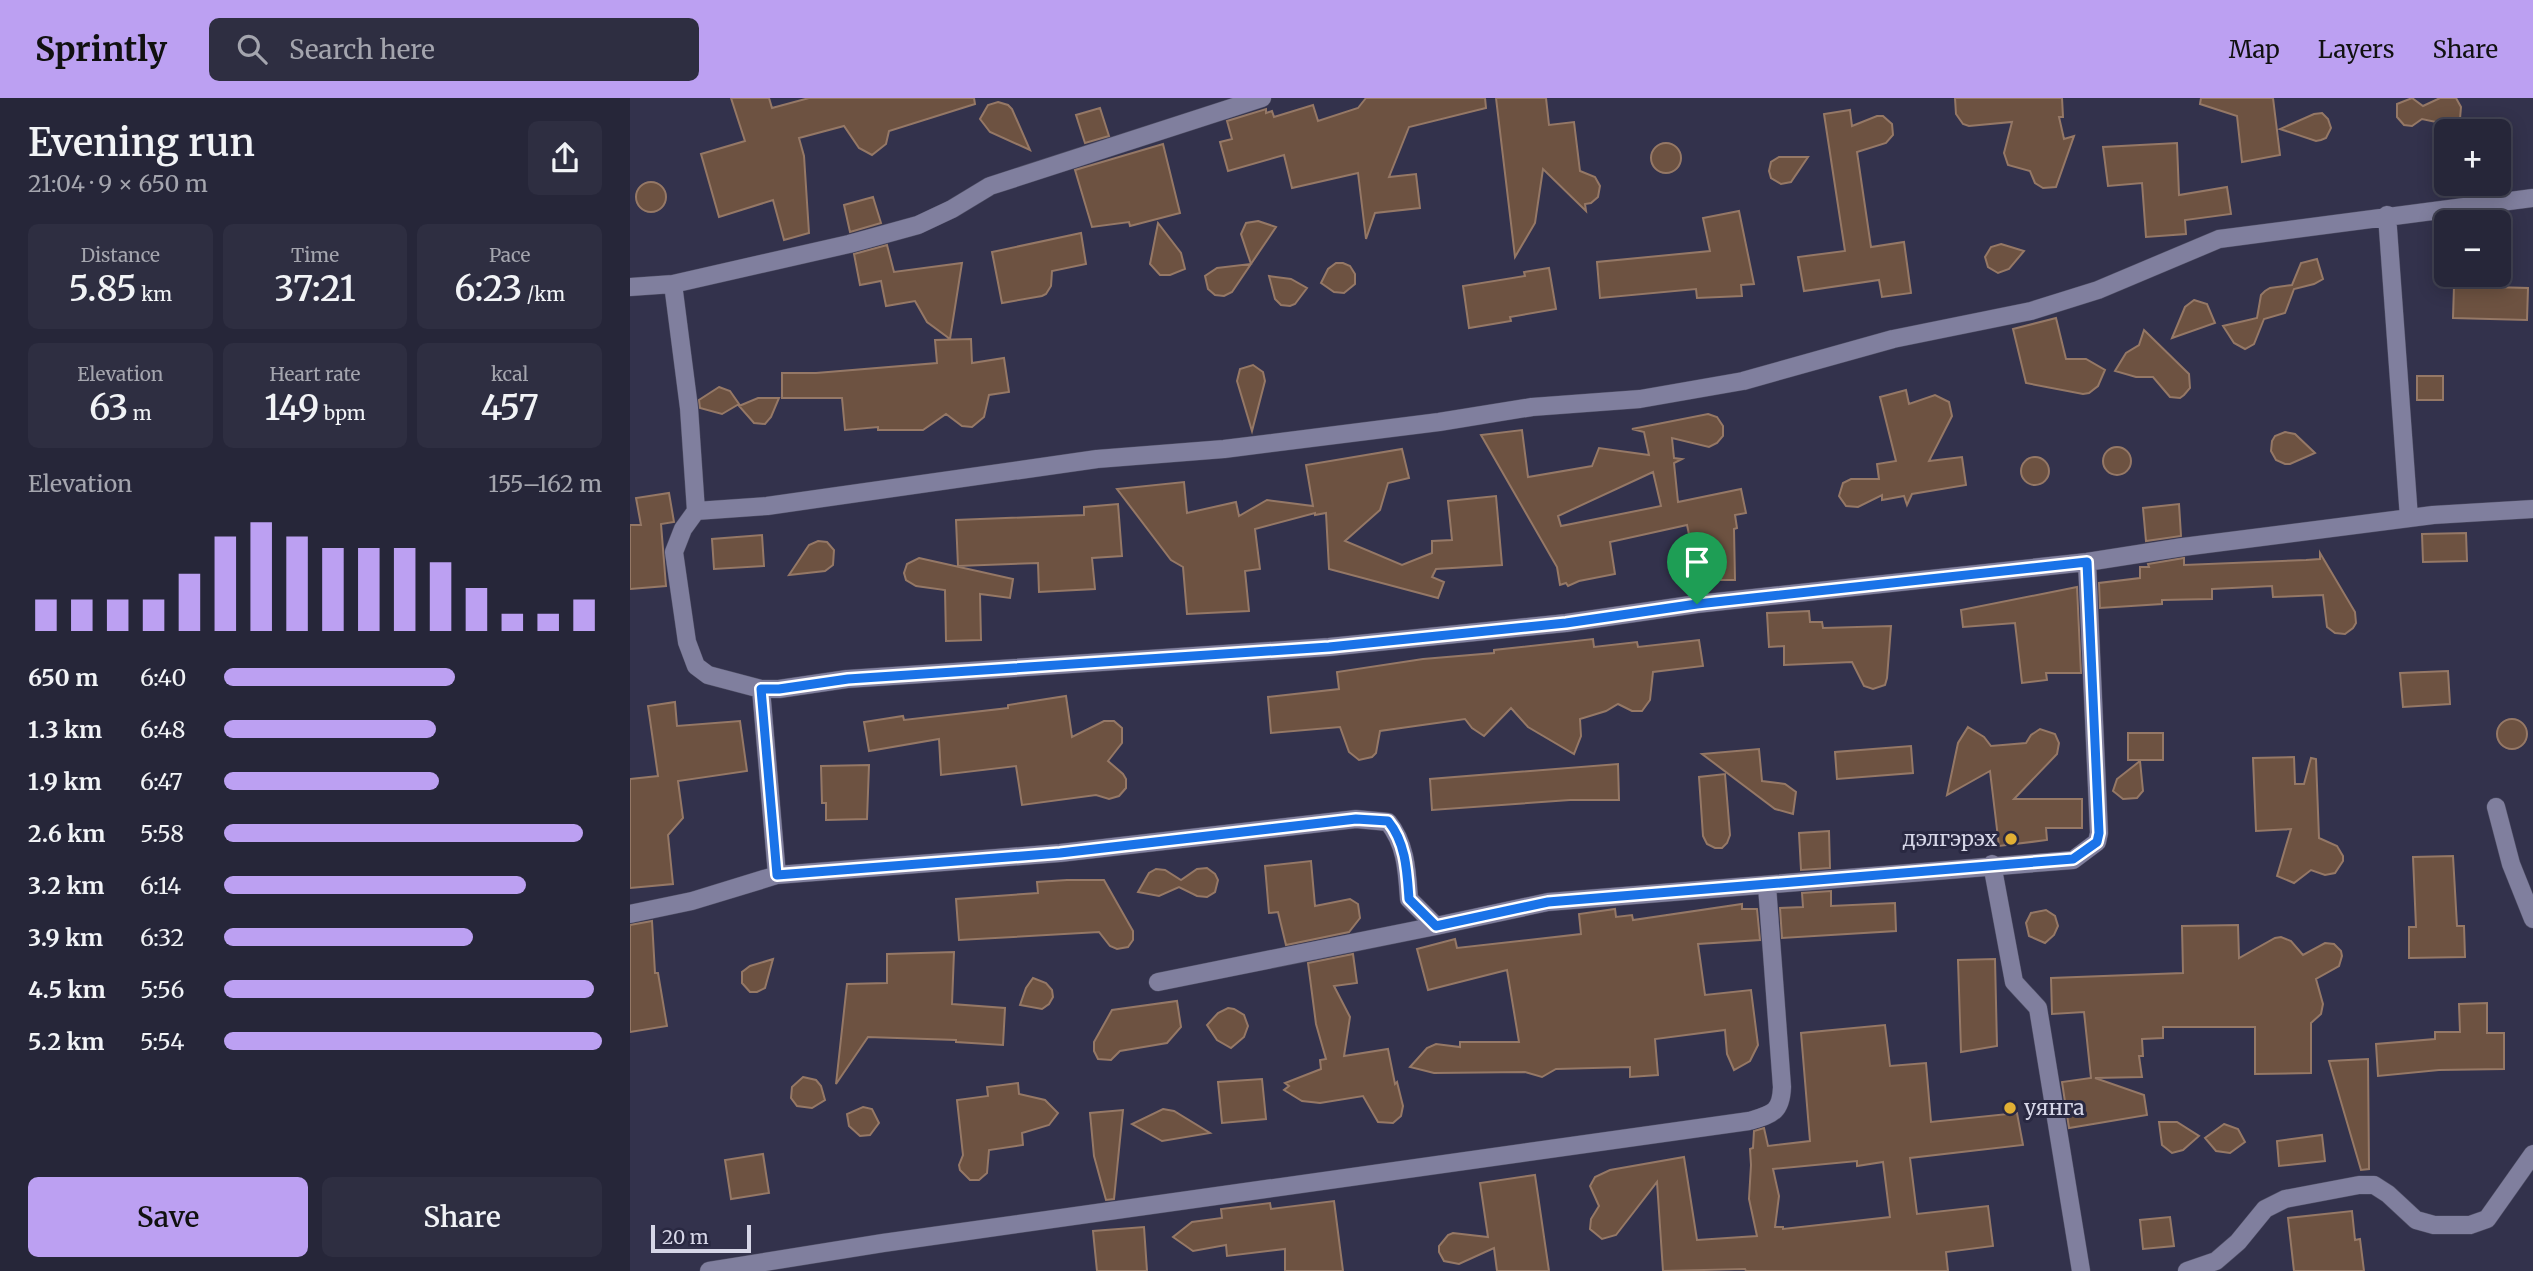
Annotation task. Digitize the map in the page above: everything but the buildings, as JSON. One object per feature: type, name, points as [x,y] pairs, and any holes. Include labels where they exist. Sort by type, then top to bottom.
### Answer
[{"type":"street","points":[[630,287],[673,284],[849,244],[918,225],[952,209],[990,186],[1262,98]]},
{"type":"street","points":[[696,511],[767,506],[1097,459],[1224,449],[1439,422],[1532,407],[1640,399],[1743,381],[1893,339],[2031,311],[2098,290],[2219,239],[2533,198]]},
{"type":"street","points":[[2388,215],[2409,518]]},
{"type":"street","points":[[673,284],[689,408],[696,511],[683,529],[674,552],[687,642],[696,666],[708,675],[761,689],[848,679],[1329,647],[1566,623],[1697,604],[2087,562],[2409,518],[2533,509]]},
{"type":"street","points":[[1158,982],[1548,902],[2073,859],[2097,842],[2100,813],[2087,562]]},
{"type":"street","points":[[761,689],[777,875]]},
{"type":"street","points":[[2496,807],[2511,864],[2533,919]]},
{"type":"street","points":[[630,914],[692,901],[777,875],[1060,853],[1356,819],[1388,821],[1399,834],[1407,866],[1409,899],[1436,926]]},
{"type":"street","points":[[1992,864],[2014,982],[2038,1008],[2081,1271]]},
{"type":"street","points":[[709,1271],[908,1239],[1749,1121],[1773,1113],[1781,1103],[1782,1087],[1767,886]]},
{"type":"street","points":[[2187,1271],[2216,1261],[2238,1241],[2265,1209],[2285,1199],[2359,1185],[2374,1185],[2416,1220],[2434,1225],[2470,1225],[2487,1219],[2533,1154]]},
{"type":"place","name":"дэлгэрэх","points":[[2011,839]]},
{"type":"place","name":"уянга","points":[[2010,1108]]},
{"type":"route","points":[[2087,562],[2100,813],[2097,842],[2073,859],[2056,862],[1992,864],[1767,886],[1548,902],[1436,926],[1409,899],[1407,866],[1399,834],[1388,821],[1356,819],[1060,853],[777,875],[761,689],[848,679],[1329,647],[1566,623],[1697,604],[2087,562]]}]
